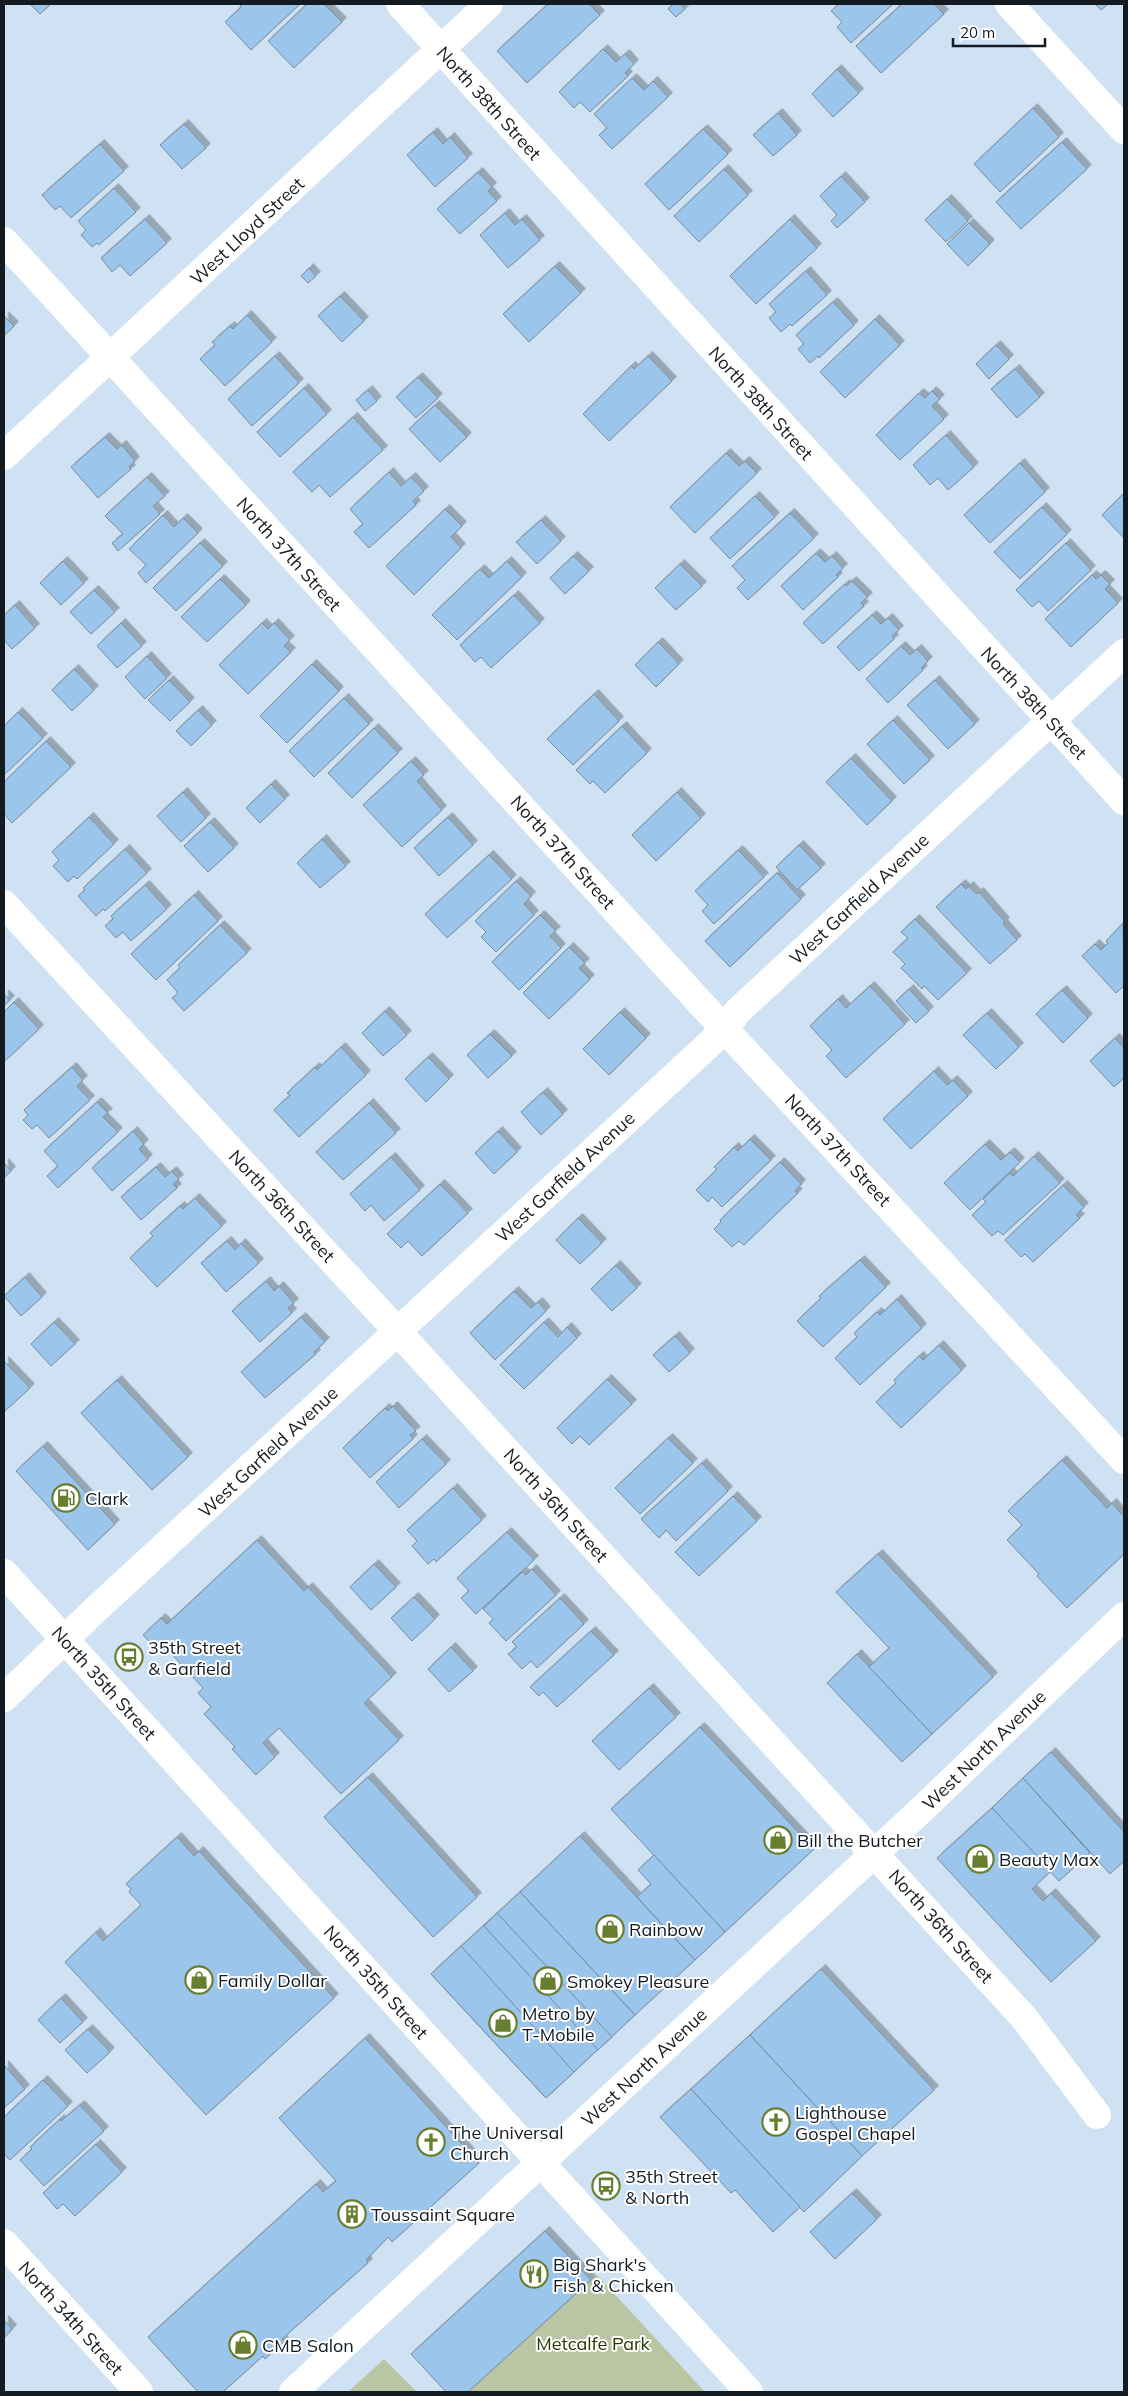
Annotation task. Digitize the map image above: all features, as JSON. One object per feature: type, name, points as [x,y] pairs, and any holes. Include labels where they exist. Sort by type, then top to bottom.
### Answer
[{"type":"street","name":"North 38th Street","points":[[400,4],[1124,801]]},
{"type":"street","name":"West Lloyd Street","points":[[4,456],[489,4]]},
{"type":"street","points":[[1009,4],[1124,130]]},
{"type":"street","name":"North 37th Street","points":[[4,241],[725,1029],[1124,1460]]},
{"type":"street","name":"West Garfield Avenue","points":[[4,1698],[65,1639],[725,1029],[737,1012],[1124,654]]},
{"type":"street","name":"North 36th Street","points":[[4,904],[398,1332],[1025,2019],[1097,2116]]},
{"type":"street","name":"North 35th Street","points":[[4,1573],[749,2392]]},
{"type":"street","name":"West North Avenue","points":[[292,2392],[875,1853],[1124,1616]]},
{"type":"street","name":"North 34th Street","points":[[4,2243],[139,2392]]},
{"type":"green space","name":"Metcalfe Park","points":[[597,2275],[705,2392],[468,2392],[592,2278]]},
{"type":"green space","points":[[384,2359],[417,2392],[348,2392]]},
{"type":"building","points":[[30,4],[51,4],[40,14]]},
{"type":"building","points":[[241,4],[300,4],[251,50],[225,22],[240,8]]},
{"type":"building","points":[[307,4],[324,4],[342,22],[294,68],[268,41]]},
{"type":"building","points":[[548,4],[589,4],[600,15],[527,83],[497,51]]},
{"type":"building","points":[[673,4],[680,4],[685,9],[676,17],[668,9]]},
{"type":"building","points":[[839,4],[893,4],[851,43],[837,27],[842,22],[831,11]]},
{"type":"building","points":[[902,4],[934,4],[944,14],[881,73],[856,46]]},
{"type":"building","points":[[1095,4],[1108,4],[1101,10]]},
{"type":"building","points":[[603,49],[616,62],[625,54],[634,64],[625,73],[628,76],[590,112],[580,102],[574,108],[559,92]]},
{"type":"building","points":[[837,69],[859,93],[833,117],[812,94]]},
{"type":"building","points":[[632,78],[644,90],[653,81],[668,97],[612,149],[599,135],[607,128],[594,114]]},
{"type":"building","points":[[1033,108],[1059,137],[1000,192],[974,164]]},
{"type":"building","points":[[778,113],[797,135],[773,156],[753,135]]},
{"type":"building","points":[[184,124],[206,148],[182,169],[160,145]]},
{"type":"building","points":[[703,129],[728,154],[669,210],[645,184]]},
{"type":"building","points":[[433,132],[443,144],[450,137],[468,158],[435,187],[407,155]]},
{"type":"building","points":[[1062,142],[1087,169],[1021,229],[996,202]]},
{"type":"building","points":[[100,144],[124,171],[71,218],[60,206],[55,210],[42,195]]},
{"type":"building","points":[[724,169],[748,195],[699,242],[674,216]]},
{"type":"building","points":[[478,172],[492,187],[488,191],[497,201],[460,234],[437,209]]},
{"type":"building","points":[[841,176],[865,202],[837,228],[831,221],[837,215],[820,196]]},
{"type":"building","points":[[114,188],[136,212],[99,245],[97,243],[92,247],[81,235],[86,230],[78,221]]},
{"type":"building","points":[[947,199],[968,221],[946,242],[925,220]]},
{"type":"building","points":[[505,213],[515,225],[522,219],[540,240],[508,268],[480,235]]},
{"type":"building","points":[[145,219],[167,243],[130,276],[120,265],[112,272],[101,258]]},
{"type":"building","points":[[790,219],[817,248],[756,304],[730,276]]},
{"type":"building","points":[[969,223],[990,244],[968,266],[947,244]]},
{"type":"building","points":[[555,266],[581,293],[529,342],[503,314]]},
{"type":"building","points":[[309,268],[316,276],[308,283],[301,276]]},
{"type":"building","points":[[806,271],[827,295],[792,326],[790,324],[781,332],[769,318],[776,312],[769,304]]},
{"type":"building","points":[[340,296],[364,321],[342,342],[318,316]]},
{"type":"building","points":[[833,302],[854,325],[819,358],[818,356],[810,363],[798,349],[804,344],[796,335]]},
{"type":"building","points":[[247,315],[272,342],[225,386],[200,359],[215,345],[212,342],[230,326],[233,329]]},
{"type":"building","points":[[4,316],[14,326],[4,336]]},
{"type":"building","points":[[875,319],[900,345],[845,398],[820,372]]},
{"type":"building","points":[[996,345],[1009,359],[989,379],[976,364]]},
{"type":"building","points":[[275,356],[299,383],[252,426],[228,399]]},
{"type":"building","points":[[648,356],[672,381],[609,441],[583,414],[631,366],[634,369]]},
{"type":"building","points":[[1015,369],[1040,397],[1017,418],[991,389]]},
{"type":"building","points":[[418,377],[438,398],[416,418],[396,397]]},
{"type":"building","points":[[304,388],[327,414],[280,457],[257,432]]},
{"type":"building","points":[[368,390],[377,401],[365,411],[356,400]]},
{"type":"building","points":[[932,391],[940,399],[932,406],[944,419],[900,460],[876,435],[919,393],[925,398]]},
{"type":"building","points":[[435,405],[467,437],[440,462],[409,429]]},
{"type":"building","points":[[353,417],[383,450],[330,497],[319,485],[312,492],[293,472]]},
{"type":"building","points":[[946,435],[974,467],[948,490],[938,478],[930,485],[913,465]]},
{"type":"building","points":[[105,437],[117,449],[122,445],[135,461],[129,467],[131,469],[98,498],[71,467]]},
{"type":"building","points":[[726,453],[739,466],[745,461],[757,473],[695,533],[670,507]]},
{"type":"building","points":[[1020,463],[1045,492],[990,543],[964,515]]},
{"type":"building","points":[[389,472],[401,486],[411,477],[424,491],[413,501],[416,505],[369,548],[354,532],[363,524],[350,509]]},
{"type":"building","points":[[147,477],[165,496],[153,506],[160,514],[118,551],[112,543],[123,534],[105,516]]},
{"type":"building","points":[[1124,493],[1124,538],[1102,515]]},
{"type":"building","points":[[755,496],[775,517],[730,559],[710,538]]},
{"type":"building","points":[[1042,507],[1067,534],[1020,579],[994,552]]},
{"type":"building","points":[[445,509],[462,526],[451,537],[461,548],[414,595],[386,566]]},
{"type":"building","points":[[790,513],[814,538],[748,600],[737,588],[745,580],[732,566]]},
{"type":"building","points":[[163,515],[174,527],[183,518],[198,533],[146,583],[138,573],[146,565],[129,549]]},
{"type":"building","points":[[541,520],[561,541],[537,564],[516,542]]},
{"type":"building","points":[[200,543],[223,566],[176,611],[153,588]]},
{"type":"building","points":[[1066,543],[1091,570],[1048,611],[1039,601],[1032,607],[1016,590]]},
{"type":"building","points":[[816,553],[825,562],[832,556],[843,568],[836,575],[838,577],[803,610],[781,586]]},
{"type":"building","points":[[573,556],[589,571],[565,594],[550,578]]},
{"type":"building","points":[[63,561],[84,583],[61,605],[40,583]]},
{"type":"building","points":[[507,561],[522,577],[457,640],[432,615],[480,569],[489,578]]},
{"type":"building","points":[[680,564],[702,586],[676,610],[655,588]]},
{"type":"building","points":[[1092,575],[1096,579],[1101,575],[1110,584],[1105,589],[1118,603],[1071,647],[1045,619]]},
{"type":"building","points":[[220,579],[246,605],[207,642],[181,617]]},
{"type":"building","points":[[852,581],[868,597],[861,603],[864,606],[823,644],[803,623],[845,584],[846,586]]},
{"type":"building","points":[[94,590],[115,612],[91,634],[70,612]]},
{"type":"building","points":[[514,595],[540,623],[491,668],[481,657],[475,662],[460,645]]},
{"type":"building","points":[[15,605],[35,628],[12,649],[4,640],[4,615]]},
{"type":"building","points":[[872,615],[881,624],[888,618],[899,630],[892,636],[894,639],[859,671],[837,647]]},
{"type":"building","points":[[121,623],[142,646],[117,668],[97,646]]},
{"type":"building","points":[[262,623],[268,629],[274,623],[290,640],[284,646],[291,652],[248,694],[219,665]]},
{"type":"building","points":[[658,642],[679,664],[656,687],[635,665]]},
{"type":"building","points":[[901,646],[910,655],[917,649],[928,661],[921,668],[923,670],[888,703],[866,679]]},
{"type":"building","points":[[147,656],[167,678],[145,699],[125,677]]},
{"type":"building","points":[[312,664],[339,691],[287,743],[260,716]]},
{"type":"building","points":[[74,669],[94,690],[72,711],[52,690]]},
{"type":"building","points":[[169,680],[190,702],[170,721],[148,700]]},
{"type":"building","points":[[935,680],[975,724],[948,749],[907,705]]},
{"type":"building","points":[[594,694],[619,721],[573,765],[547,739]]},
{"type":"building","points":[[344,698],[369,724],[314,777],[289,751]]},
{"type":"building","points":[[198,710],[212,725],[191,746],[176,731]]},
{"type":"building","points":[[18,712],[43,738],[4,775],[4,726]]},
{"type":"building","points":[[893,720],[930,760],[904,784],[867,744]]},
{"type":"building","points":[[622,726],[647,753],[605,793],[593,781],[590,784],[576,770]]},
{"type":"building","points":[[374,728],[398,753],[352,798],[328,773]]},
{"type":"building","points":[[46,741],[71,767],[12,823],[4,814],[4,782]]},
{"type":"building","points":[[851,758],[892,801],[867,825],[826,782]]},
{"type":"building","points":[[411,761],[424,775],[417,781],[442,810],[402,847],[363,805]]},
{"type":"building","points":[[271,784],[285,799],[260,823],[246,808]]},
{"type":"building","points":[[183,792],[206,818],[181,842],[157,816]]},
{"type":"building","points":[[677,792],[701,818],[656,861],[632,835]]},
{"type":"building","points":[[89,817],[114,844],[77,879],[74,876],[68,882],[53,866],[59,860],[52,852]]},
{"type":"building","points":[[448,817],[473,845],[439,876],[414,848]]},
{"type":"building","points":[[210,822],[234,848],[208,872],[184,846]]},
{"type":"building","points":[[322,839],[346,866],[320,888],[297,863]]},
{"type":"building","points":[[799,845],[821,868],[797,890],[776,867]]},
{"type":"building","points":[[125,849],[147,873],[105,911],[103,909],[96,916],[78,896],[85,890],[83,888]]},
{"type":"building","points":[[738,850],[764,877],[714,924],[702,911],[708,905],[695,891]]},
{"type":"building","points":[[489,855],[512,879],[447,938],[425,914]]},
{"type":"building","points":[[777,873],[801,899],[730,967],[705,941]]},
{"type":"building","points":[[516,881],[531,896],[524,904],[534,915],[496,952],[481,937],[486,932],[475,921]]},
{"type":"building","points":[[961,884],[966,889],[969,886],[976,894],[979,892],[1005,922],[1003,924],[1017,940],[990,964],[936,907]]},
{"type":"building","points":[[145,885],[167,909],[131,941],[123,932],[116,938],[105,926],[113,919],[111,916]]},
{"type":"building","points":[[194,895],[218,921],[156,980],[131,954]]},
{"type":"building","points":[[540,915],[556,931],[550,936],[561,948],[519,990],[492,962]]},
{"type":"building","points":[[915,919],[967,973],[938,1000],[924,986],[922,989],[901,968],[905,964],[893,952],[908,938],[901,932]]},
{"type":"building","points":[[1123,923],[1124,986],[1116,993],[1082,956],[1095,944],[1101,950],[1108,943],[1106,941]]},
{"type":"building","points":[[220,925],[247,953],[184,1011],[172,998],[178,993],[167,980],[180,968],[178,965]]},
{"type":"building","points":[[569,947],[585,963],[579,968],[590,979],[549,1019],[523,993]]},
{"type":"building","points":[[870,986],[905,1024],[846,1078],[826,1056],[832,1050],[810,1026],[838,999],[846,1008]]},
{"type":"building","points":[[909,989],[929,1011],[916,1023],[896,1001]]},
{"type":"building","points":[[1062,990],[1088,1018],[1063,1043],[1036,1014]]},
{"type":"building","points":[[4,994],[10,1000],[4,1006]]},
{"type":"building","points":[[14,1002],[39,1029],[4,1062],[4,1012]]},
{"type":"building","points":[[385,1011],[407,1035],[383,1056],[362,1033]]},
{"type":"building","points":[[620,1012],[646,1038],[609,1075],[583,1049]]},
{"type":"building","points":[[987,1013],[1019,1047],[996,1069],[963,1035]]},
{"type":"building","points":[[490,1034],[512,1056],[488,1078],[467,1055]]},
{"type":"building","points":[[1115,1038],[1124,1048],[1124,1078],[1114,1087],[1090,1061]]},
{"type":"building","points":[[341,1047],[366,1075],[299,1137],[274,1110],[290,1095],[287,1093],[315,1067],[317,1070]]},
{"type":"building","points":[[428,1057],[449,1079],[426,1102],[405,1079]]},
{"type":"building","points":[[72,1067],[83,1080],[77,1086],[90,1100],[49,1138],[37,1125],[32,1129],[23,1120],[28,1115],[24,1110]]},
{"type":"building","points":[[934,1071],[947,1085],[953,1080],[968,1096],[911,1149],[883,1119]]},
{"type":"building","points":[[543,1092],[563,1114],[541,1135],[521,1112]]},
{"type":"building","points":[[97,1102],[108,1113],[103,1117],[118,1132],[58,1188],[47,1176],[58,1166],[44,1151]]},
{"type":"building","points":[[369,1103],[396,1133],[343,1180],[316,1152]]},
{"type":"building","points":[[133,1131],[144,1144],[139,1149],[148,1159],[112,1191],[92,1168]]},
{"type":"building","points":[[498,1131],[517,1152],[494,1174],[475,1153]]},
{"type":"building","points":[[750,1139],[771,1160],[722,1207],[712,1197],[708,1202],[696,1190],[717,1169],[714,1167],[734,1147],[738,1151]]},
{"type":"building","points":[[985,1144],[1001,1160],[1010,1152],[1020,1162],[970,1210],[944,1183]]},
{"type":"building","points":[[1034,1156],[1060,1183],[1003,1235],[998,1231],[992,1236],[972,1215],[986,1202],[983,1199],[1010,1173],[1013,1176]]},
{"type":"building","points":[[391,1157],[420,1190],[384,1221],[371,1205],[365,1211],[350,1194]]},
{"type":"building","points":[[780,1162],[801,1184],[795,1191],[798,1193],[744,1245],[739,1241],[732,1247],[714,1229],[721,1222],[720,1220]]},
{"type":"building","points":[[4,1163],[11,1171],[4,1178]]},
{"type":"building","points":[[156,1167],[165,1177],[172,1171],[179,1179],[173,1184],[177,1188],[141,1220],[121,1197]]},
{"type":"building","points":[[440,1184],[468,1213],[422,1256],[408,1241],[401,1248],[387,1234]]},
{"type":"building","points":[[1063,1185],[1084,1207],[1076,1215],[1080,1218],[1033,1262],[1025,1254],[1021,1257],[1005,1240]]},
{"type":"building","points":[[195,1198],[222,1226],[157,1287],[130,1258],[153,1236],[150,1233],[180,1206],[183,1209]]},
{"type":"building","points":[[578,1218],[602,1243],[580,1264],[556,1240]]},
{"type":"building","points":[[227,1241],[235,1250],[241,1243],[259,1263],[226,1292],[201,1263]]},
{"type":"building","points":[[860,1260],[886,1287],[823,1347],[797,1321],[821,1298],[819,1296]]},
{"type":"building","points":[[616,1265],[637,1288],[612,1311],[591,1289]]},
{"type":"building","points":[[25,1277],[42,1297],[21,1316],[4,1296]]},
{"type":"building","points":[[266,1281],[274,1291],[279,1286],[294,1303],[288,1308],[292,1313],[260,1342],[232,1311]]},
{"type":"building","points":[[514,1291],[531,1308],[538,1302],[546,1311],[495,1360],[470,1333]]},
{"type":"building","points":[[897,1299],[922,1328],[860,1385],[835,1358],[857,1337],[854,1333],[877,1312],[880,1315]]},
{"type":"building","points":[[301,1317],[325,1342],[314,1352],[316,1354],[265,1398],[241,1372]]},
{"type":"building","points":[[54,1322],[75,1344],[51,1366],[31,1344]]},
{"type":"building","points":[[544,1322],[558,1337],[567,1327],[577,1338],[524,1389],[500,1365]]},
{"type":"building","points":[[675,1336],[690,1353],[669,1372],[653,1355]]},
{"type":"building","points":[[939,1345],[962,1370],[901,1428],[876,1402],[896,1383],[894,1380],[919,1356],[923,1360]]},
{"type":"building","points":[[4,1361],[30,1388],[4,1412]]},
{"type":"building","points":[[607,1379],[632,1404],[589,1445],[580,1436],[572,1444],[557,1428]]},
{"type":"building","points":[[117,1380],[188,1457],[152,1490],[81,1413]]},
{"type":"building","points":[[393,1406],[416,1431],[410,1435],[413,1439],[370,1478],[343,1448],[385,1408],[388,1411]]},
{"type":"building","points":[[668,1438],[693,1463],[640,1514],[615,1488]]},
{"type":"building","points":[[422,1439],[446,1464],[399,1508],[376,1482]]},
{"type":"building","name":"Clark","points":[[43,1446],[115,1524],[88,1550],[16,1471]]},
{"type":"building","points":[[1062,1460],[1107,1508],[1112,1503],[1124,1517],[1124,1554],[1067,1608],[1007,1540],[1022,1525],[1008,1511]]},
{"type":"building","points":[[702,1463],[728,1491],[676,1541],[666,1530],[659,1538],[641,1519]]},
{"type":"building","points":[[453,1488],[482,1520],[436,1562],[434,1559],[428,1564],[412,1546],[417,1541],[407,1530]]},
{"type":"building","points":[[733,1496],[757,1521],[699,1576],[675,1552]]},
{"type":"building","points":[[507,1532],[534,1560],[476,1614],[461,1598],[469,1591],[457,1578]]},
{"type":"building","points":[[257,1540],[304,1591],[308,1587],[392,1677],[364,1703],[399,1740],[341,1794],[279,1728],[263,1743],[275,1757],[256,1775],[232,1749],[235,1747],[204,1714],[211,1707],[198,1693],[203,1688],[168,1650],[162,1655],[143,1635],[161,1618],[167,1624]]},
{"type":"building","points":[[878,1554],[993,1677],[932,1734],[869,1667],[889,1648],[836,1592]]},
{"type":"building","points":[[374,1564],[396,1587],[371,1610],[350,1587]]},
{"type":"building","points":[[532,1569],[556,1595],[506,1641],[489,1623],[493,1619],[483,1609],[522,1572],[526,1575]]},
{"type":"building","points":[[414,1597],[435,1619],[412,1641],[391,1618]]},
{"type":"building","points":[[560,1598],[584,1624],[537,1668],[531,1661],[522,1669],[508,1654],[517,1647],[512,1642]]},
{"type":"building","points":[[591,1631],[614,1655],[557,1707],[543,1692],[539,1696],[530,1687]]},
{"type":"building","points":[[451,1647],[473,1671],[449,1692],[428,1669]]},
{"type":"building","points":[[857,1654],[932,1734],[902,1762],[827,1683]]},
{"type":"building","points":[[649,1688],[676,1717],[619,1770],[592,1741]]},
{"type":"building","points":[[700,1727],[814,1849],[725,1932],[611,1809]]},
{"type":"building","points":[[1051,1752],[1124,1832],[1124,1861],[1110,1874],[1023,1778]]},
{"type":"building","points":[[368,1777],[477,1897],[433,1937],[324,1817]]},
{"type":"building","points":[[1023,1778],[1090,1853],[1059,1881],[992,1808]]},
{"type":"building","points":[[992,1808],[1051,1871],[1032,1889],[1043,1901],[1051,1893],[1096,1941],[1051,1982],[937,1858]]},
{"type":"building","name":"Rainbow","points":[[580,1836],[695,1960],[635,2015],[520,1892]]},
{"type":"building","name":"Family Dollar","points":[[177,1837],[194,1856],[199,1851],[334,1998],[206,2115],[65,1962],[96,1932],[103,1941],[141,1905],[129,1892],[131,1889],[126,1884]]},
{"type":"building","points":[[654,1855],[725,1932],[695,1960],[637,1897],[651,1884],[638,1870]]},
{"type":"building","points":[[520,1892],[635,2015],[546,2098],[431,1974]]},
{"type":"building","name":"Smokey Pleasure","points":[[497,1913],[612,2037],[598,2050],[484,1926]]},
{"type":"building","name":"Metro by T-Mobile","points":[[461,1946],[574,2072],[546,2098],[431,1974]]},
{"type":"building","points":[[821,1969],[934,2090],[862,2156],[750,2035]]},
{"type":"building","points":[[61,1998],[83,2022],[60,2043],[38,2020]]},
{"type":"building","points":[[88,2029],[110,2052],[87,2073],[65,2050]]},
{"type":"building","name":"Lighthouse Gospel Chapel","points":[[750,2035],[862,2156],[804,2212],[691,2089]]},
{"type":"building","name":"Toussaint Square","points":[[365,2038],[479,2163],[392,2242],[388,2237],[366,2260],[368,2263],[282,2339],[284,2342],[265,2359],[263,2356],[223,2392],[198,2392],[148,2337],[316,2184],[323,2192],[336,2181],[279,2118]]},
{"type":"building","points":[[4,2065],[25,2089],[4,2108]]},
{"type":"building","points":[[43,2080],[68,2106],[10,2160],[4,2154],[4,2117]]},
{"type":"building","points":[[691,2089],[800,2207],[773,2232],[735,2190],[731,2193],[660,2117]]},
{"type":"building","points":[[80,2105],[104,2131],[44,2186],[20,2160],[32,2149],[30,2147],[60,2119],[61,2121]]},
{"type":"building","points":[[96,2144],[122,2172],[75,2216],[63,2204],[57,2209],[43,2193]]},
{"type":"building","points":[[852,2193],[877,2219],[835,2259],[810,2232]]},
{"type":"building","points":[[545,2231],[591,2280],[468,2392],[446,2392],[411,2354]]},
{"type":"building","points":[[4,2320],[12,2329],[4,2338]]},
{"type":"place","name":"Clark","points":[[66,1498]]},
{"type":"place","name":"35th Street & Garfield","points":[[129,1657]]},
{"type":"place","name":"Bill the Butcher","points":[[778,1840]]},
{"type":"place","name":"Beauty Max","points":[[980,1859]]},
{"type":"place","name":"Rainbow","points":[[610,1929]]},
{"type":"place","name":"Family Dollar","points":[[199,1980]]},
{"type":"place","name":"Smokey Pleasure","points":[[548,1981]]},
{"type":"place","name":"Metro by T-Mobile","points":[[503,2023]]},
{"type":"place","name":"Lighthouse Gospel Chapel","points":[[776,2122]]},
{"type":"place","name":"The Universal Church","points":[[431,2142]]},
{"type":"place","name":"35th Street & North","points":[[606,2186]]},
{"type":"place","name":"Toussaint Square","points":[[352,2214]]},
{"type":"place","name":"Big Shark's Fish & Chicken","points":[[534,2274]]},
{"type":"place","name":"CMB Salon","points":[[243,2345]]}]
